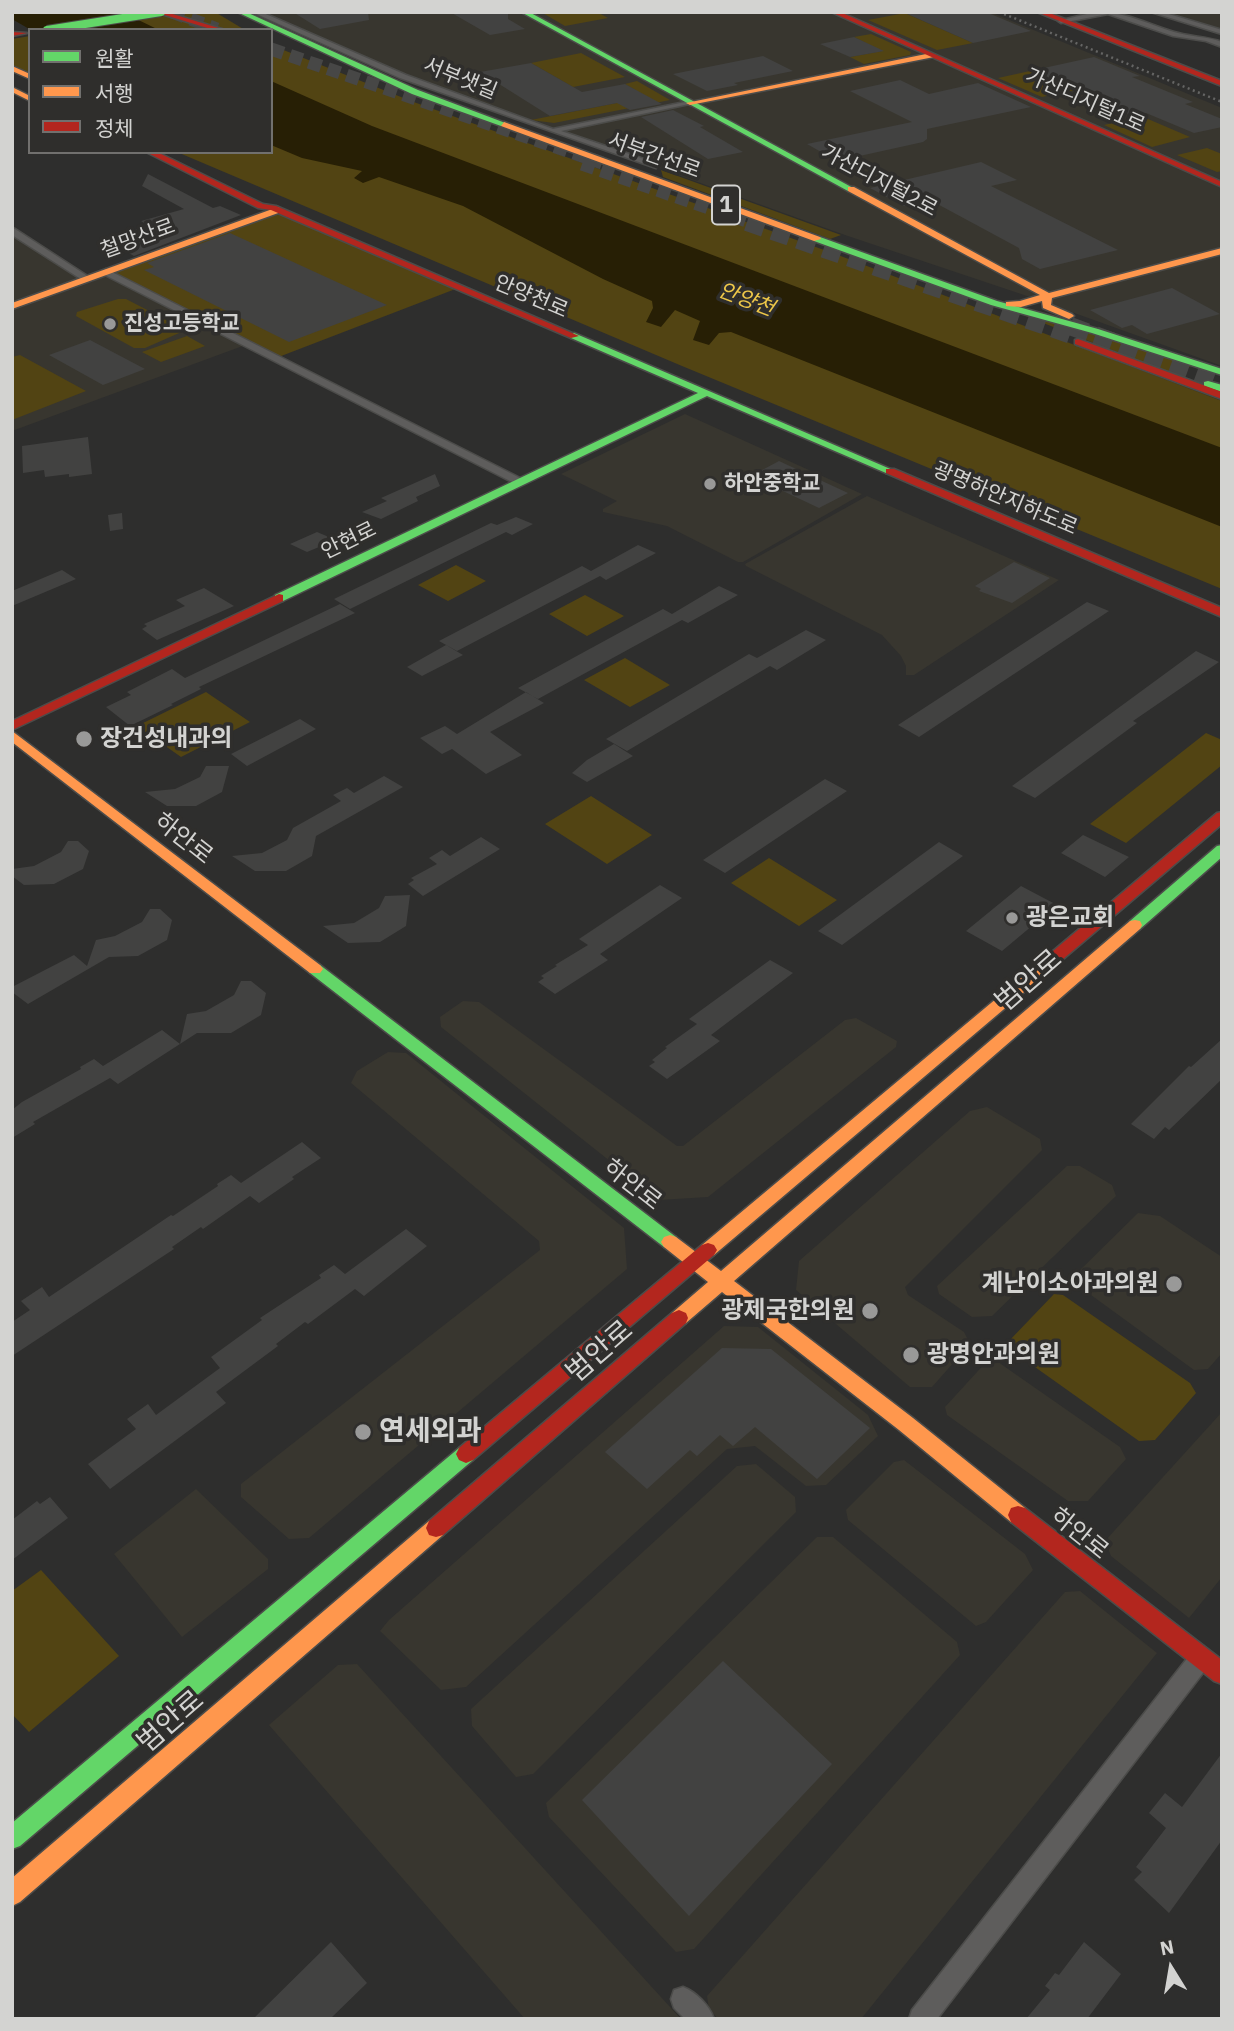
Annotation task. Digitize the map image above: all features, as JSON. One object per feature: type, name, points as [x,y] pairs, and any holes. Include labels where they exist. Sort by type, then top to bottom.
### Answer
[{"type":"main road","points":[[59,28],[159,12],[215,28]]},
{"type":"main road","points":[[203,12],[238,28]]},
{"type":"main road","points":[[224,12],[256,28]]},
{"type":"main road","name":"서부간선로","points":[[240,12],[273,28]]},
{"type":"main road","points":[[254,12],[312,47]]},
{"type":"main road","name":"가산디지털2로","points":[[524,12],[1048,296],[1046,306],[1052,311],[1178,357]]},
{"type":"main road","name":"가산디지털1로","points":[[835,12],[1222,185]]},
{"type":"main road","points":[[1040,12],[1219,82]]},
{"type":"main road","name":"서부간선로","points":[[273,28],[415,92],[994,303],[1178,357],[1218,381]]},
{"type":"main road","name":"서부간선로","points":[[273,37],[386,86],[1222,396]]},
{"type":"main road","points":[[273,42],[386,86]]},
{"type":"main road","points":[[690,103],[931,55]]},
{"type":"main road","points":[[12,68],[28,76]]},
{"type":"main road","points":[[12,75],[28,83]]},
{"type":"main road","points":[[12,83],[28,92]]},
{"type":"main road","points":[[12,89],[28,98]]},
{"type":"main road","points":[[154,154],[261,206],[275,209]]},
{"type":"main road","points":[[168,154],[272,203],[275,209]]},
{"type":"main road","name":"철망산로","points":[[12,306],[275,209]]},
{"type":"main road","name":"안양천로","points":[[275,209],[772,423]]},
{"type":"main road","points":[[879,261],[1007,304],[1021,304],[1222,251]]},
{"type":"main road","name":"안현로","points":[[12,726],[704,394]]},
{"type":"main road","points":[[772,423],[964,489],[1222,597]]},
{"type":"main road","points":[[772,423],[882,483],[1222,630]]},
{"type":"main road","name":"광명하안지하도로","points":[[772,423],[1222,613]]},
{"type":"main road","name":"하안로","points":[[12,735],[906,1424],[1075,1561],[1222,1674]]},
{"type":"main road","name":"범안로","points":[[12,1838],[1222,816]]},
{"type":"main road","name":"범안로","points":[[12,1894],[1222,849]]},
{"type":"street","name":"서부샛길","points":[[254,12],[518,121],[656,166]]},
{"type":"street","points":[[1061,21],[1108,12],[1175,35],[1207,39],[1222,45]]},
{"type":"street","points":[[1154,12],[1222,33]]},
{"type":"street","points":[[550,131],[690,103]]},
{"type":"street","points":[[12,231],[87,279]]},
{"type":"street","points":[[106,272],[520,482]]},
{"type":"street","points":[[921,2019],[1201,1658]]},
{"type":"street","points":[[683,1999],[702,2019]]},
{"type":"shaded area","points":[[190,12],[215,12],[242,28],[85,28]]},
{"type":"shaded area","points":[[261,12],[990,12],[1222,108],[1222,366],[1027,296],[845,235],[420,82]]},
{"type":"shaded area","points":[[541,12],[597,12],[608,18],[565,26]]},
{"type":"shaded area","points":[[1154,12],[1222,12],[1222,33]]},
{"type":"shaded area","points":[[905,13],[973,43],[937,50],[868,20]]},
{"type":"shaded area","points":[[871,34],[911,52],[910,55],[864,64],[850,57],[882,51],[854,37]]},
{"type":"shaded area","points":[[28,36],[28,74],[12,65],[12,39]]},
{"type":"shaded area","points":[[273,46],[411,101],[838,255],[1222,401],[1222,589],[682,366],[182,154],[273,154]]},
{"type":"shaded area","points":[[581,53],[625,77],[573,87],[531,63]]},
{"type":"shaded area","points":[[1030,71],[1075,90],[1042,97],[998,78]]},
{"type":"shaded area","points":[[637,81],[670,100],[554,123],[531,120],[647,97],[625,84]]},
{"type":"shaded area","points":[[1141,116],[1190,137],[1152,147],[1104,125]]},
{"type":"shaded area","points":[[1207,148],[1222,154],[1222,171],[1217,172],[1177,155]]},
{"type":"shaded area","points":[[661,170],[841,235],[830,239],[663,177]]},
{"type":"shaded area","points":[[278,210],[458,288],[276,358],[106,272]]},
{"type":"shaded area","name":"진성고등학교","points":[[12,231],[87,279],[106,272],[248,344],[12,431]]},
{"type":"shaded area","points":[[126,299],[186,330],[145,348],[134,348],[76,316],[77,312]]},
{"type":"shaded area","points":[[1023,315],[1035,317],[1193,365],[1175,375]]},
{"type":"shaded area","points":[[187,336],[205,346],[161,362],[142,352]]},
{"type":"shaded area","points":[[20,355],[86,391],[12,420],[12,357]]},
{"type":"shaded area","name":"하안중학교","points":[[685,414],[862,494],[743,562],[738,562],[667,526],[603,512],[603,509],[617,501],[561,474]]},
{"type":"shaded area","points":[[867,496],[1059,580],[914,675],[906,675],[906,666],[901,656],[882,635],[745,564]]},
{"type":"shaded area","points":[[456,565],[486,581],[448,601],[418,585]]},
{"type":"shaded area","points":[[585,595],[624,616],[587,636],[549,614]]},
{"type":"shaded area","points":[[625,658],[670,685],[630,707],[584,680]]},
{"type":"shaded area","points":[[206,692],[250,722],[181,757],[137,726]]},
{"type":"shaded area","points":[[1206,733],[1222,740],[1222,765],[1126,843],[1090,824]]},
{"type":"shaded area","points":[[591,796],[652,835],[607,864],[545,824]]},
{"type":"shaded area","points":[[769,858],[837,900],[799,926],[731,883]]},
{"type":"shaded area","points":[[463,1001],[479,1002],[677,1146],[683,1146],[845,1020],[856,1018],[897,1041],[896,1047],[708,1197],[659,1200],[441,1027],[440,1017]]},
{"type":"shaded area","points":[[388,1052],[406,1053],[624,1228],[627,1269],[309,1538],[289,1539],[241,1497],[241,1484],[540,1250],[539,1241],[351,1083],[357,1071]]},
{"type":"shaded area","points":[[987,1107],[1040,1139],[1042,1150],[905,1287],[908,1295],[964,1332],[970,1344],[932,1387],[910,1387],[796,1290],[799,1261],[970,1111]]},
{"type":"shaded area","points":[[1067,1166],[1080,1166],[1112,1185],[1116,1196],[992,1316],[972,1317],[939,1294],[937,1286]]},
{"type":"shaded area","points":[[1138,1213],[1160,1216],[1222,1257],[1222,1353],[1208,1369],[1194,1370],[1080,1287],[1074,1276]]},
{"type":"shaded area","points":[[1054,1294],[1063,1295],[1190,1383],[1196,1393],[1155,1440],[1139,1441],[1011,1350],[1008,1342]]},
{"type":"shaded area","points":[[724,1326],[758,1327],[868,1415],[878,1436],[826,1485],[806,1486],[755,1446],[727,1449],[466,1687],[441,1690],[380,1631],[389,1620]]},
{"type":"shaded area","points":[[988,1360],[998,1362],[1120,1447],[1126,1459],[1088,1501],[1068,1501],[947,1415],[945,1407]]},
{"type":"shaded area","points":[[1222,1412],[1222,1577],[1189,1618],[1111,1556],[1105,1541]]},
{"type":"shaded area","points":[[904,1460],[1025,1554],[1033,1570],[986,1622],[976,1626],[848,1520],[846,1510],[894,1462]]},
{"type":"shaded area","points":[[756,1464],[795,1497],[796,1512],[533,1774],[516,1777],[472,1726],[471,1709],[737,1466]]},
{"type":"shaded area","points":[[196,1489],[268,1559],[268,1569],[182,1637],[114,1554]]},
{"type":"shaded area","points":[[817,1537],[833,1537],[957,1642],[960,1655],[694,1949],[676,1952],[549,1817],[546,1803]]},
{"type":"shaded area","points":[[41,1570],[119,1656],[29,1732],[12,1714],[12,1591]]},
{"type":"shaded area","points":[[1080,1591],[1157,1653],[861,2019],[718,2019],[709,2009],[707,1996],[1065,1592]]},
{"type":"shaded area","points":[[357,1664],[681,2019],[525,2019],[269,1725],[338,1665]]},
{"type":"water","points":[[12,12],[122,12],[155,28],[28,28],[12,19]]},
{"type":"water","name":"안양천","points":[[273,82],[372,126],[1222,448],[1222,527],[731,332],[719,333],[709,345],[693,340],[700,321],[675,310],[661,327],[646,322],[653,308],[652,301],[603,279],[463,206],[379,177],[363,183],[354,178],[362,171],[302,158],[273,146]]},
{"type":"building","points":[[293,12],[368,12],[369,20],[320,29]]},
{"type":"building","points":[[450,12],[508,12],[508,19],[525,29],[490,35]]},
{"type":"building","points":[[903,12],[986,12],[1031,31],[973,43]]},
{"type":"building","points":[[854,37],[884,51],[850,57],[820,44]]},
{"type":"building","points":[[763,56],[793,71],[707,91],[673,74]]},
{"type":"building","points":[[1094,57],[1140,76],[1132,77],[1193,102],[1185,104],[1222,119],[1222,127],[1194,133],[1146,113],[1133,116],[1030,71]]},
{"type":"building","points":[[531,63],[582,92],[625,84],[662,104],[630,110],[617,103],[550,116],[480,72]]},
{"type":"building","points":[[900,80],[929,94],[978,83],[1031,107],[927,129],[927,139],[923,142],[837,161],[807,144],[912,122],[850,91]]},
{"type":"building","points":[[673,110],[704,126],[700,127],[743,152],[708,159],[641,117]]},
{"type":"building","points":[[981,162],[1017,180],[991,186],[1118,250],[1040,269],[1022,259],[1019,248],[930,200],[904,206],[870,188]]},
{"type":"building","points":[[148,174],[213,208],[220,206],[241,215],[134,256],[105,239],[148,226],[141,221],[184,209],[142,186]]},
{"type":"building","points":[[230,233],[387,305],[289,342],[144,270],[154,267],[147,263]]},
{"type":"building","points":[[1172,288],[1220,314],[1147,334],[1132,325],[1122,328],[1090,310]]},
{"type":"building","points":[[90,340],[145,369],[103,385],[49,355]]},
{"type":"building","points":[[88,437],[92,474],[45,477],[44,470],[23,473],[22,446]]},
{"type":"building","points":[[779,461],[848,493],[819,508],[751,476]]},
{"type":"building","points":[[435,474],[440,486],[416,497],[418,501],[381,519],[362,512],[387,501],[381,498]]},
{"type":"building","points":[[122,513],[123,529],[110,531],[108,515]]},
{"type":"building","points":[[516,517],[533,524],[512,535],[506,532],[350,609],[334,599],[491,523],[497,525]]},
{"type":"building","points":[[317,532],[336,540],[307,552],[290,544]]},
{"type":"building","points":[[638,545],[656,553],[606,580],[600,576],[457,651],[439,641],[582,566],[591,571]]},
{"type":"building","points":[[1014,562],[1050,578],[1012,603],[979,591],[981,589],[975,586]]},
{"type":"building","points":[[62,570],[76,579],[12,606],[12,591]]},
{"type":"building","points":[[719,586],[738,595],[688,623],[682,620],[538,699],[518,688],[663,609],[672,614]]},
{"type":"building","points":[[204,588],[234,606],[157,640],[142,629],[147,626],[144,624],[185,606],[176,600]]},
{"type":"building","points":[[1087,602],[1109,611],[919,737],[898,725]]},
{"type":"building","points":[[340,604],[355,613],[199,687],[201,689],[171,704],[173,705],[130,726],[106,707],[131,695],[127,692],[172,669],[185,678]]},
{"type":"building","points":[[806,630],[826,640],[777,670],[770,666],[627,751],[606,739],[749,654],[757,658]]},
{"type":"building","points":[[446,645],[463,655],[422,676],[407,667]]},
{"type":"building","points":[[1196,651],[1219,662],[1133,721],[1137,723],[1035,798],[1012,786]]},
{"type":"building","points":[[526,692],[544,703],[490,732],[522,755],[486,774],[452,749],[442,754],[420,738],[445,726],[457,734]]},
{"type":"building","points":[[300,719],[316,729],[247,766],[231,754]]},
{"type":"building","points":[[614,744],[633,756],[587,782],[572,773],[587,760]]},
{"type":"building","points":[[206,766],[229,766],[222,792],[196,806],[167,806],[145,792],[175,789],[200,777]]},
{"type":"building","points":[[384,776],[403,787],[316,836],[312,856],[286,871],[255,871],[232,856],[262,853],[287,840],[293,828],[341,801],[333,795],[347,788],[354,793]]},
{"type":"building","points":[[825,779],[847,791],[725,873],[703,860]]},
{"type":"building","points":[[1083,835],[1129,857],[1105,877],[1061,853]]},
{"type":"building","points":[[481,837],[500,849],[423,896],[408,884],[414,880],[411,878],[437,864],[429,858],[442,850],[450,856]]},
{"type":"building","points":[[68,841],[78,841],[89,851],[83,869],[54,884],[24,885],[12,876],[12,869],[34,866],[61,852]]},
{"type":"building","points":[[939,842],[963,856],[842,945],[818,931]]},
{"type":"building","points":[[660,885],[682,898],[600,954],[608,960],[555,994],[538,982],[544,978],[541,976],[557,966],[555,965],[588,945],[579,939]]},
{"type":"building","name":"광은교회","points":[[1021,886],[1057,905],[1002,951],[966,931]]},
{"type":"building","points":[[410,895],[406,926],[380,942],[348,943],[323,926],[354,923],[379,908],[385,896]]},
{"type":"building","points":[[150,909],[160,909],[172,920],[167,940],[138,956],[109,957],[28,1004],[12,992],[12,987],[74,955],[87,966],[96,940],[115,936],[142,922]]},
{"type":"building","points":[[770,960],[793,973],[711,1035],[720,1041],[667,1079],[649,1066],[655,1062],[652,1060],[667,1048],[665,1047],[697,1024],[689,1019]]},
{"type":"building","points":[[241,981],[251,981],[266,993],[261,1015],[231,1033],[197,1033],[180,1044],[187,1014],[206,1011],[234,995]]},
{"type":"building","points":[[162,1030],[180,1044],[118,1084],[110,1078],[33,1122],[35,1124],[12,1138],[12,1110],[94,1059],[103,1066]]},
{"type":"building","points":[[1222,1039],[1222,1079],[1169,1130],[1165,1127],[1154,1139],[1131,1124],[1189,1066]]},
{"type":"building","points":[[302,1142],[321,1158],[292,1177],[294,1179],[259,1203],[250,1196],[12,1356],[12,1322],[30,1310],[21,1301],[42,1287],[49,1297],[231,1175],[241,1183]]},
{"type":"building","points":[[406,1229],[427,1246],[364,1296],[355,1289],[276,1344],[278,1346],[216,1392],[226,1403],[110,1489],[88,1464],[136,1429],[127,1419],[148,1404],[156,1415],[220,1368],[211,1357],[262,1320],[260,1318],[321,1278],[319,1275],[334,1265],[345,1274]]},
{"type":"building","points":[[722,1348],[771,1349],[870,1428],[817,1479],[755,1427],[733,1446],[720,1435],[697,1456],[690,1450],[647,1489],[605,1452]]},
{"type":"building","points":[[50,1497],[68,1518],[12,1560],[12,1520],[37,1501],[40,1504]]},
{"type":"building","points":[[723,1661],[832,1764],[689,1916],[582,1800]]},
{"type":"building","points":[[1222,1753],[1222,1840],[1169,1913],[1134,1880],[1142,1872],[1136,1867],[1166,1828],[1149,1813],[1165,1793],[1182,1807]]},
{"type":"building","points":[[331,1942],[367,1983],[330,2019],[253,2019]]},
{"type":"building","points":[[1084,1942],[1121,1974],[1087,2019],[1026,2019],[1050,1990],[1045,1986],[1055,1973],[1059,1975]]},
{"type":"tunnel","points":[[172,12],[214,28]]},
{"type":"tunnel","points":[[273,50],[602,163]]},
{"type":"tunnel","points":[[582,164],[752,223]]},
{"type":"tunnel","points":[[747,222],[1086,340]]},
{"type":"tunnel","points":[[1070,326],[1215,379]]},
{"type":"railway","points":[[999,12],[1222,102]]},
{"type":"traffic: fast","points":[[60,28],[161,12]]},
{"type":"traffic: fast","points":[[240,12],[415,92],[504,124]]},
{"type":"traffic: fast","points":[[524,12],[851,189]]},
{"type":"traffic: fast","points":[[817,239],[994,303],[1095,331],[1222,372]]},
{"type":"traffic: fast","points":[[574,336],[890,471]]},
{"type":"traffic: fast","points":[[1208,384],[1222,389]]},
{"type":"traffic: fast","points":[[279,598],[704,394]]},
{"type":"traffic: fast","points":[[1135,925],[1222,849]]},
{"type":"traffic: fast","points":[[315,969],[670,1242]]},
{"type":"traffic: fast","points":[[12,1838],[466,1454]]},
{"type":"traffic: slow","points":[[690,103],[931,55]]},
{"type":"traffic: slow","points":[[12,68],[28,76]]},
{"type":"traffic: slow","points":[[12,89],[28,98]]},
{"type":"traffic: slow","points":[[504,124],[817,239]]},
{"type":"traffic: slow","points":[[851,189],[1048,296],[1222,251]]},
{"type":"traffic: slow","points":[[12,306],[278,210]]},
{"type":"traffic: slow","points":[[1009,304],[1021,304],[1048,296],[1046,306],[1069,316]]},
{"type":"traffic: slow","points":[[12,735],[315,969]]},
{"type":"traffic: slow","points":[[679,1318],[1135,925]]},
{"type":"traffic: slow","points":[[708,1250],[1051,961]]},
{"type":"traffic: slow","points":[[670,1242],[906,1424],[1018,1515]]},
{"type":"traffic: slow","points":[[12,1894],[436,1528]]},
{"type":"traffic: jam","points":[[158,12],[215,28]]},
{"type":"traffic: jam","points":[[834,12],[1222,185]]},
{"type":"traffic: jam","points":[[1040,12],[1222,84]]},
{"type":"traffic: jam","points":[[12,34],[24,33]]},
{"type":"traffic: jam","points":[[154,154],[261,206],[273,208],[574,336]]},
{"type":"traffic: jam","points":[[1078,342],[1222,396]]},
{"type":"traffic: jam","points":[[890,471],[1222,613]]},
{"type":"traffic: jam","points":[[12,726],[279,598]]},
{"type":"traffic: jam","points":[[1051,961],[1222,816]]},
{"type":"traffic: jam","points":[[466,1454],[708,1250]]},
{"type":"traffic: jam","points":[[436,1528],[679,1318]]},
{"type":"traffic: jam","points":[[1018,1515],[1222,1674]]},
{"type":"place","name":"진성고등학교","points":[[110,324]]},
{"type":"place","name":"하안중학교","points":[[710,484]]},
{"type":"place","name":"장건성내과의","points":[[84,739]]},
{"type":"place","name":"광은교회","points":[[1012,918]]},
{"type":"place","name":"계난이소아과의원","points":[[1174,1284]]},
{"type":"place","name":"광제국한의원","points":[[870,1311]]},
{"type":"place","name":"광명안과의원","points":[[911,1355]]},
{"type":"place","name":"연세외과","points":[[363,1432]]}]
